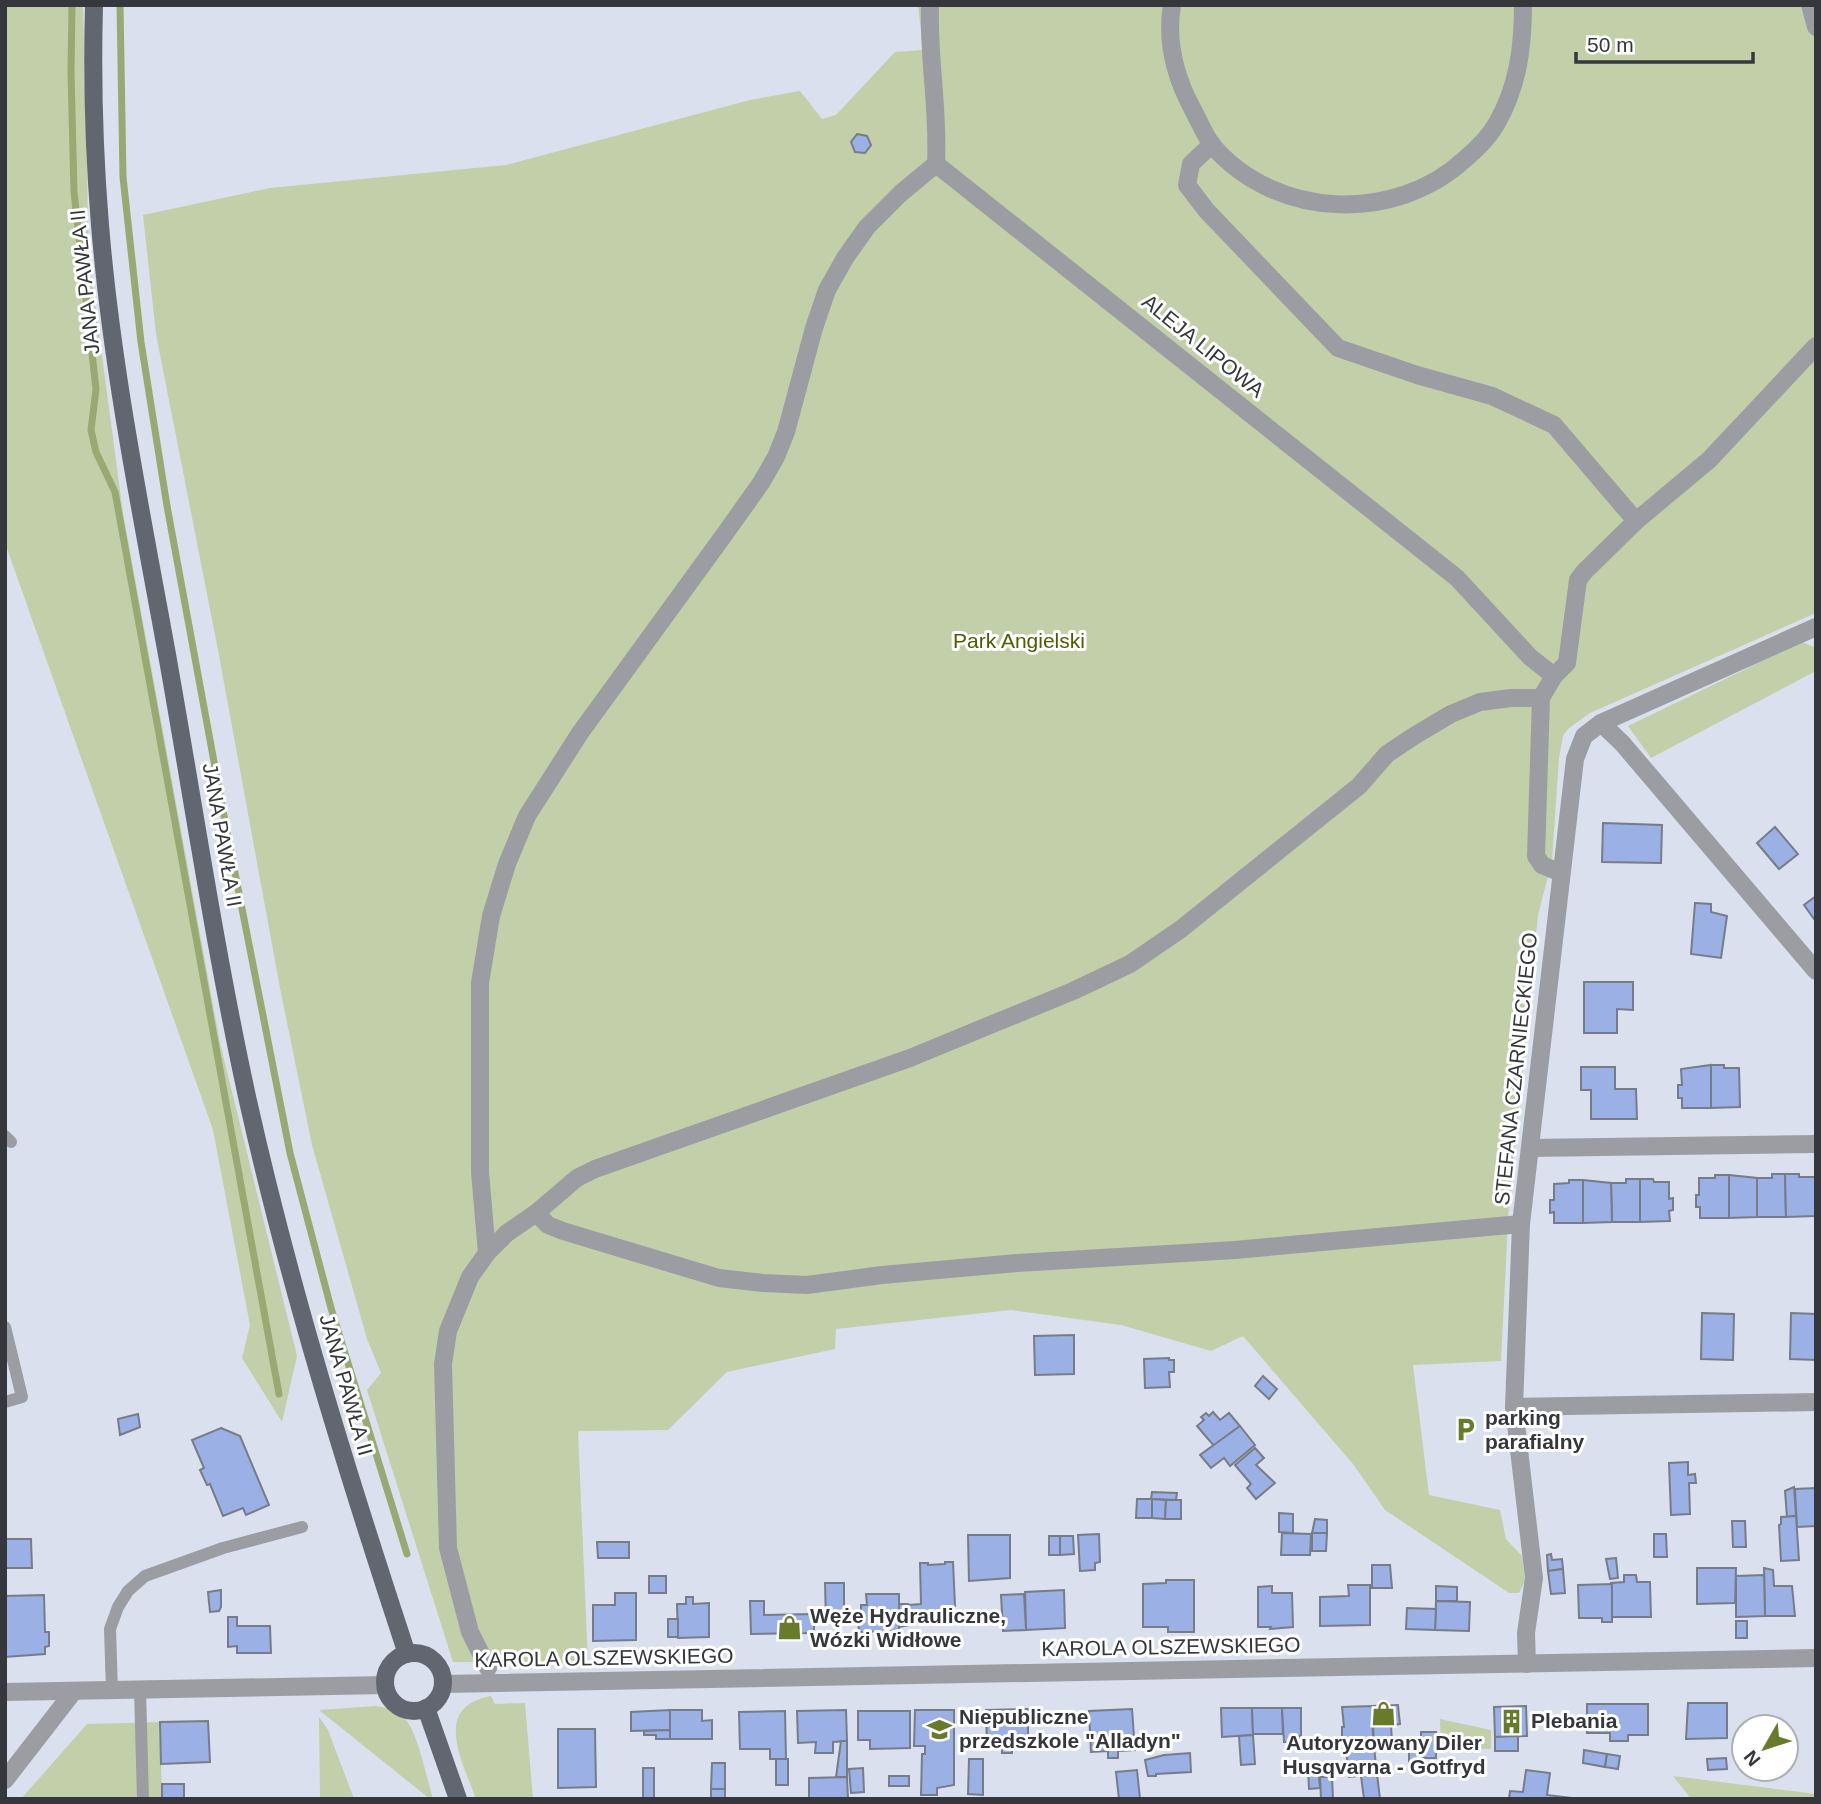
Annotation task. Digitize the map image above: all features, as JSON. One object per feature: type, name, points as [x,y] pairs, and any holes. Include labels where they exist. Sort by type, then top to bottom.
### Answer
[{"type":"main road","name":"JANA PAWŁA II","points":[[94,5],[97,167],[110,315],[132,457],[240,1061],[283,1245],[318,1375],[407,1654]]},
{"type":"main road","points":[[407,1654],[422,1654],[435,1662],[440,1669],[443,1684],[437,1699],[426,1708],[415,1711],[395,1704],[385,1685],[393,1662],[407,1654]]},
{"type":"main road","points":[[426,1708],[458,1799]]},
{"type":"street","points":[[487,1253],[480,1172],[480,983],[491,916],[507,864],[527,816],[580,733],[732,525],[776,457],[786,432],[827,290],[845,258],[867,227],[901,193],[936,164],[938,130],[929,36],[930,5]]},
{"type":"street","points":[[1172,5],[1170,37],[1180,87],[1212,144],[1241,170],[1264,184],[1290,196],[1344,206],[1376,204],[1404,197],[1456,168],[1477,148],[1496,125],[1512,92],[1523,34],[1523,5]]},
{"type":"street","points":[[1810,5],[1816,27]]},
{"type":"street","points":[[1212,144],[1191,164],[1188,185],[1206,210],[1338,348],[1417,375],[1492,396],[1554,425],[1636,521]]},
{"type":"street","name":"ALEJA LIPOWA","points":[[936,164],[1457,578],[1530,657],[1554,676]]},
{"type":"street","points":[[1561,873],[1542,865],[1536,856],[1541,698],[1554,676],[1567,663],[1571,649],[1578,580],[1636,521],[1709,460],[1816,346]]},
{"type":"street","name":"STEFANA CZARNIECKIEGO","points":[[1536,1668],[1526,1633],[1534,1578],[1514,1407],[1521,1224],[1575,759],[1584,736],[1601,723],[1816,627]]},
{"type":"street","points":[[488,1668],[470,1632],[449,1548],[443,1364],[448,1331],[470,1277],[487,1253],[507,1233],[536,1213],[577,1178],[595,1169],[910,1058],[1073,991],[1130,964],[1181,929],[1359,786],[1387,754],[1451,714],[1480,702],[1541,698]]},
{"type":"street","points":[[1601,723],[1622,743],[1816,971]]},
{"type":"street","points":[[1530,1148],[1816,1143]]},
{"type":"street","points":[[536,1213],[548,1224],[563,1231],[719,1278],[807,1285],[909,1272],[1235,1250],[1521,1224]]},
{"type":"street","points":[[1514,1407],[1816,1402]]},
{"type":"street","name":"KAROLA OLSZEWSKIEGO","points":[[443,1684],[1536,1668],[1816,1658]]},
{"type":"street","points":[[5,1692],[385,1685]]},
{"type":"street","points":[[5,1780],[74,1691]]},
{"type":"lane","points":[[5,1327],[22,1397],[5,1402]]},
{"type":"lane","points":[[112,1691],[110,1629],[118,1607],[128,1591],[145,1576],[223,1548],[302,1527]]},
{"type":"lane","points":[[140,1690],[143,1799]]},
{"type":"green space","points":[[5,5],[83,5],[89,258],[123,513],[220,1043],[297,1356],[282,1422],[242,1358],[250,1325],[213,1130],[5,543]]},
{"type":"green space","name":"Park Angielski","points":[[918,5],[1816,5],[1816,613],[1590,713],[1563,736],[1552,861],[1538,915],[1509,1204],[1501,1361],[1413,1365],[1429,1495],[1500,1510],[1506,1539],[1522,1556],[1525,1581],[1519,1593],[1509,1593],[1385,1510],[1353,1464],[1243,1336],[1211,1351],[1121,1325],[1011,1310],[836,1329],[835,1349],[727,1372],[668,1430],[578,1431],[588,1663],[453,1662],[367,1390],[381,1373],[367,1339],[312,1145],[156,334],[143,215],[270,188],[506,165],[750,100],[800,91],[822,119],[836,115],[895,52],[923,50]]},
{"type":"green space","points":[[1802,642],[1816,648],[1816,671],[1651,758],[1628,726]]},
{"type":"green space","points":[[491,1696],[495,1704],[525,1703],[533,1799],[476,1799],[459,1753],[456,1724],[462,1712],[473,1702]]},
{"type":"green space","points":[[376,1706],[396,1712],[410,1727],[433,1799],[319,1710]]},
{"type":"green space","points":[[319,1717],[328,1730],[354,1799],[320,1799]]},
{"type":"green space","points":[[1440,1719],[1491,1730],[1491,1749],[1441,1747]]},
{"type":"green space","points":[[160,1722],[162,1799],[21,1799],[87,1724]]},
{"type":"green space","points":[[1673,1776],[1816,1794],[1816,1799],[1691,1799]]},
{"type":"building","points":[[857,134],[867,136],[871,145],[865,153],[855,152],[851,142]]},
{"type":"building","points":[[1603,823],[1662,825],[1661,863],[1602,862]]},
{"type":"building","points":[[1775,827],[1798,854],[1779,869],[1757,843]]},
{"type":"building","points":[[1816,896],[1816,917],[1814,919],[1804,905]]},
{"type":"building","points":[[1695,903],[1711,904],[1711,912],[1727,916],[1721,958],[1691,954]]},
{"type":"building","points":[[1584,982],[1633,982],[1633,1010],[1617,1009],[1617,1033],[1584,1033]]},
{"type":"building","points":[[1711,1065],[1711,1108],[1682,1108],[1682,1098],[1678,1098],[1678,1085],[1682,1085],[1681,1069]]},
{"type":"building","points":[[1711,1065],[1739,1068],[1740,1107],[1711,1108]]},
{"type":"building","points":[[1581,1067],[1615,1067],[1615,1089],[1636,1089],[1637,1119],[1591,1119],[1591,1090],[1581,1090]]},
{"type":"building","points":[[1772,1174],[1785,1174],[1786,1217],[1757,1217],[1757,1178],[1772,1178]]},
{"type":"building","points":[[1785,1174],[1815,1177],[1815,1216],[1786,1217]]},
{"type":"building","points":[[1715,1175],[1729,1175],[1729,1218],[1700,1218],[1700,1207],[1696,1207],[1699,1178],[1715,1178]]},
{"type":"building","points":[[1729,1175],[1757,1178],[1757,1217],[1729,1218]]},
{"type":"building","points":[[1626,1179],[1640,1179],[1640,1222],[1612,1222],[1611,1183],[1626,1183]]},
{"type":"building","points":[[1640,1179],[1669,1182],[1669,1199],[1673,1198],[1673,1210],[1669,1211],[1670,1221],[1640,1222]]},
{"type":"building","points":[[1569,1180],[1583,1180],[1583,1223],[1554,1223],[1554,1212],[1550,1213],[1550,1200],[1554,1200],[1554,1184],[1569,1183]]},
{"type":"building","points":[[1583,1180],[1611,1183],[1612,1222],[1583,1223]]},
{"type":"building","points":[[1702,1313],[1734,1314],[1733,1360],[1701,1359]]},
{"type":"building","points":[[1791,1313],[1816,1314],[1816,1360],[1790,1359]]},
{"type":"building","points":[[1074,1335],[1074,1374],[1035,1375],[1034,1336]]},
{"type":"building","points":[[1144,1359],[1174,1360],[1174,1372],[1169,1372],[1170,1387],[1145,1388]]},
{"type":"building","points":[[1263,1376],[1277,1389],[1269,1399],[1255,1386]]},
{"type":"building","points":[[1213,1412],[1220,1420],[1229,1413],[1240,1426],[1214,1446],[1197,1426],[1204,1420],[1201,1417],[1206,1413],[1209,1416]]},
{"type":"building","points":[[138,1414],[140,1427],[120,1435],[118,1419]]},
{"type":"building","points":[[1240,1426],[1255,1445],[1230,1466],[1224,1458],[1211,1468],[1200,1455]]},
{"type":"building","points":[[221,1428],[240,1436],[269,1505],[246,1515],[243,1508],[223,1516],[210,1484],[207,1485],[200,1470],[204,1468],[192,1440]]},
{"type":"building","points":[[1255,1448],[1264,1458],[1256,1465],[1275,1483],[1256,1499],[1247,1488],[1251,1484],[1235,1465]]},
{"type":"building","points":[[1688,1462],[1688,1475],[1695,1474],[1696,1483],[1689,1483],[1690,1514],[1671,1515],[1669,1463]]},
{"type":"building","points":[[1794,1487],[1796,1516],[1787,1517],[1785,1491]]},
{"type":"building","points":[[1816,1488],[1816,1526],[1797,1527],[1795,1489]]},
{"type":"building","points":[[1152,1492],[1177,1493],[1176,1500],[1151,1499]]},
{"type":"building","points":[[1137,1499],[1152,1499],[1152,1518],[1136,1518]]},
{"type":"building","points":[[1152,1499],[1166,1500],[1165,1519],[1152,1518]]},
{"type":"building","points":[[1166,1500],[1181,1500],[1181,1519],[1165,1519]]},
{"type":"building","points":[[1279,1513],[1293,1514],[1293,1533],[1279,1532]]},
{"type":"building","points":[[1796,1516],[1799,1560],[1781,1561],[1781,1517]]},
{"type":"building","points":[[1315,1519],[1327,1520],[1327,1533],[1312,1533]]},
{"type":"building","points":[[1732,1521],[1745,1521],[1746,1547],[1733,1547]]},
{"type":"building","points":[[1282,1533],[1311,1534],[1310,1555],[1281,1555]]},
{"type":"building","points":[[1312,1533],[1327,1533],[1326,1551],[1312,1551]]},
{"type":"building","points":[[1099,1534],[1100,1562],[1095,1563],[1095,1570],[1080,1571],[1078,1535]]},
{"type":"building","points":[[1654,1534],[1666,1534],[1667,1557],[1654,1557]]},
{"type":"building","points":[[968,1535],[1010,1535],[1010,1578],[969,1581]]},
{"type":"building","points":[[1049,1536],[1060,1536],[1060,1555],[1049,1555]]},
{"type":"building","points":[[1060,1536],[1073,1536],[1074,1554],[1060,1555]]},
{"type":"building","points":[[5,1539],[31,1539],[32,1568],[5,1568]]},
{"type":"building","points":[[597,1542],[629,1542],[629,1558],[598,1558]]},
{"type":"building","points":[[1551,1554],[1552,1560],[1562,1559],[1563,1569],[1548,1571],[1547,1555]]},
{"type":"building","points":[[1616,1558],[1618,1578],[1610,1579],[1606,1559]]},
{"type":"building","points":[[953,1562],[955,1606],[948,1607],[949,1612],[912,1616],[910,1622],[909,1605],[921,1604],[920,1563],[928,1565]]},
{"type":"building","points":[[1372,1565],[1390,1565],[1392,1588],[1372,1588]]},
{"type":"building","points":[[1697,1568],[1736,1568],[1735,1603],[1697,1604]]},
{"type":"building","points":[[1764,1568],[1773,1570],[1774,1586],[1792,1586],[1795,1616],[1765,1616]]},
{"type":"building","points":[[1563,1569],[1565,1593],[1551,1594],[1548,1571]]},
{"type":"building","points":[[1624,1575],[1636,1575],[1637,1582],[1650,1582],[1651,1617],[1612,1617],[1611,1583],[1624,1582]]},
{"type":"building","points":[[1764,1575],[1765,1616],[1736,1617],[1736,1576]]},
{"type":"building","points":[[649,1576],[666,1576],[666,1593],[649,1593]]},
{"type":"building","points":[[1166,1580],[1194,1580],[1194,1632],[1168,1632],[1168,1627],[1143,1627],[1143,1584],[1166,1583]]},
{"type":"building","points":[[825,1583],[844,1583],[844,1622],[826,1622]]},
{"type":"building","points":[[1612,1584],[1612,1622],[1602,1622],[1602,1618],[1579,1618],[1578,1585]]},
{"type":"building","points":[[1348,1585],[1370,1585],[1370,1625],[1320,1626],[1320,1597],[1349,1596]]},
{"type":"building","points":[[1272,1586],[1272,1593],[1292,1593],[1293,1627],[1258,1627],[1258,1587]]},
{"type":"building","points":[[1436,1586],[1457,1587],[1457,1601],[1436,1601]]},
{"type":"building","points":[[221,1590],[219,1611],[210,1612],[208,1592]]},
{"type":"building","points":[[1064,1590],[1065,1628],[1026,1630],[1025,1592]]},
{"type":"building","points":[[615,1593],[636,1593],[636,1640],[593,1641],[593,1605],[615,1605]]},
{"type":"building","points":[[866,1594],[899,1594],[899,1631],[859,1632],[858,1614],[861,1614],[861,1605],[867,1605]]},
{"type":"building","points":[[1024,1594],[1026,1630],[1003,1631],[1001,1595]]},
{"type":"building","points":[[44,1595],[45,1632],[49,1632],[49,1646],[45,1647],[45,1654],[5,1657],[5,1596]]},
{"type":"building","points":[[686,1597],[693,1597],[693,1604],[709,1603],[709,1637],[678,1638],[677,1604],[686,1604]]},
{"type":"building","points":[[750,1601],[764,1601],[764,1615],[814,1614],[814,1633],[751,1634]]},
{"type":"building","points":[[1436,1601],[1470,1602],[1469,1631],[1435,1630]]},
{"type":"building","points":[[899,1604],[908,1604],[910,1625],[899,1627]]},
{"type":"building","points":[[1407,1608],[1436,1609],[1435,1630],[1406,1629]]},
{"type":"building","points":[[228,1617],[237,1617],[237,1626],[270,1626],[271,1653],[237,1653],[237,1646],[228,1647]]},
{"type":"building","points":[[668,1619],[678,1619],[678,1637],[668,1637]]},
{"type":"building","points":[[1736,1621],[1747,1621],[1747,1638],[1736,1638]]},
{"type":"building","points":[[1688,1703],[1727,1703],[1727,1738],[1686,1739]]},
{"type":"building","points":[[1587,1704],[1648,1704],[1648,1735],[1628,1735],[1628,1741],[1610,1741],[1610,1733],[1587,1733]]},
{"type":"building","points":[[1398,1705],[1400,1724],[1391,1725],[1392,1742],[1374,1744],[1372,1706]]},
{"type":"building","points":[[1372,1706],[1373,1738],[1342,1738],[1342,1707]]},
{"type":"building","name":"Plebania","points":[[1526,1706],[1527,1736],[1495,1737],[1494,1707]]},
{"type":"building","points":[[1221,1708],[1252,1708],[1253,1735],[1222,1737]]},
{"type":"building","points":[[1252,1708],[1282,1708],[1283,1734],[1253,1734]]},
{"type":"building","points":[[1282,1708],[1301,1708],[1299,1742],[1284,1742]]},
{"type":"building","points":[[1028,1709],[1028,1746],[1012,1746],[1012,1753],[1002,1753],[1002,1746],[987,1746],[986,1710]]},
{"type":"building","points":[[1132,1709],[1135,1750],[1118,1751],[1118,1758],[1108,1758],[1108,1751],[1091,1752],[1089,1711]]},
{"type":"building","points":[[670,1710],[670,1730],[631,1731],[631,1712]]},
{"type":"building","points":[[670,1710],[702,1710],[702,1721],[712,1720],[712,1739],[670,1739]]},
{"type":"building","points":[[846,1710],[847,1741],[833,1742],[833,1753],[815,1753],[816,1742],[798,1743],[797,1711]]},
{"type":"building","points":[[915,1710],[954,1710],[954,1785],[937,1788],[937,1795],[921,1795],[922,1754],[925,1754],[925,1746],[914,1746]]},
{"type":"building","points":[[785,1711],[786,1759],[770,1759],[770,1749],[740,1749],[739,1712]]},
{"type":"building","points":[[858,1711],[910,1711],[910,1748],[870,1749],[870,1740],[858,1740]]},
{"type":"building","points":[[208,1721],[210,1762],[161,1764],[160,1722]]},
{"type":"building","points":[[558,1729],[595,1729],[596,1787],[558,1788]]},
{"type":"building","points":[[670,1730],[670,1739],[656,1739],[656,1735],[644,1735],[644,1731]]},
{"type":"building","points":[[1421,1732],[1436,1732],[1436,1758],[1421,1758]]},
{"type":"building","points":[[1253,1735],[1255,1764],[1241,1765],[1239,1736]]},
{"type":"building","points":[[1518,1736],[1518,1751],[1495,1751],[1495,1737]]},
{"type":"building","points":[[1373,1738],[1377,1774],[1349,1777],[1345,1741]]},
{"type":"building","points":[[841,1741],[847,1741],[847,1777],[836,1777]]},
{"type":"building","points":[[1409,1745],[1420,1745],[1420,1764],[1409,1764]]},
{"type":"building","points":[[1584,1750],[1607,1754],[1605,1767],[1583,1763]]},
{"type":"building","points":[[1190,1753],[1191,1772],[1148,1776],[1145,1760]]},
{"type":"building","points":[[1607,1754],[1620,1756],[1618,1769],[1605,1767]]},
{"type":"building","points":[[1726,1758],[1727,1769],[1708,1770],[1707,1759]]},
{"type":"building","points":[[776,1759],[788,1759],[788,1785],[776,1785]]},
{"type":"building","points":[[969,1759],[983,1759],[983,1795],[968,1794]]},
{"type":"building","points":[[712,1763],[725,1763],[725,1789],[711,1789]]},
{"type":"building","points":[[1318,1767],[1320,1788],[1309,1789],[1308,1768]]},
{"type":"building","points":[[643,1768],[654,1768],[654,1799],[643,1799]]},
{"type":"building","points":[[863,1768],[864,1792],[851,1793],[849,1769]]},
{"type":"building","points":[[1137,1770],[1140,1799],[1119,1799],[1116,1772]]},
{"type":"building","points":[[1526,1770],[1550,1773],[1547,1795],[1580,1799],[1509,1799],[1510,1791],[1523,1792]]},
{"type":"building","points":[[1377,1774],[1380,1799],[1364,1799],[1361,1776]]},
{"type":"building","points":[[889,1776],[909,1776],[909,1786],[889,1786]]},
{"type":"building","points":[[847,1777],[848,1798],[809,1799],[809,1778]]},
{"type":"building","points":[[1320,1777],[1332,1777],[1333,1799],[1321,1799]]},
{"type":"building","points":[[162,1784],[184,1784],[184,1798],[162,1798]]},
{"type":"building","points":[[711,1789],[725,1789],[725,1799],[711,1799]]},
{"type":"waterway","points":[[72,5],[74,192],[96,389],[91,430],[96,452],[115,492],[279,1394]]},
{"type":"waterway","points":[[120,5],[123,177],[141,342],[167,506],[226,827],[290,1153],[331,1308],[407,1554]]},
{"type":"place","name":"parking parafialny","points":[[1465,1430]]},
{"type":"place","name":"Węże Hydrauliczne, Wózki Widłowe","points":[[790,1628]]},
{"type":"place","name":"Autoryzowany Diler Husqvarna - Gotfryd","points":[[1384,1714]]},
{"type":"place","name":"Plebania","points":[[1511,1721]]},
{"type":"place","name":"Niepubliczne przedszkole \"Alladyn\"","points":[[939,1729]]}]
